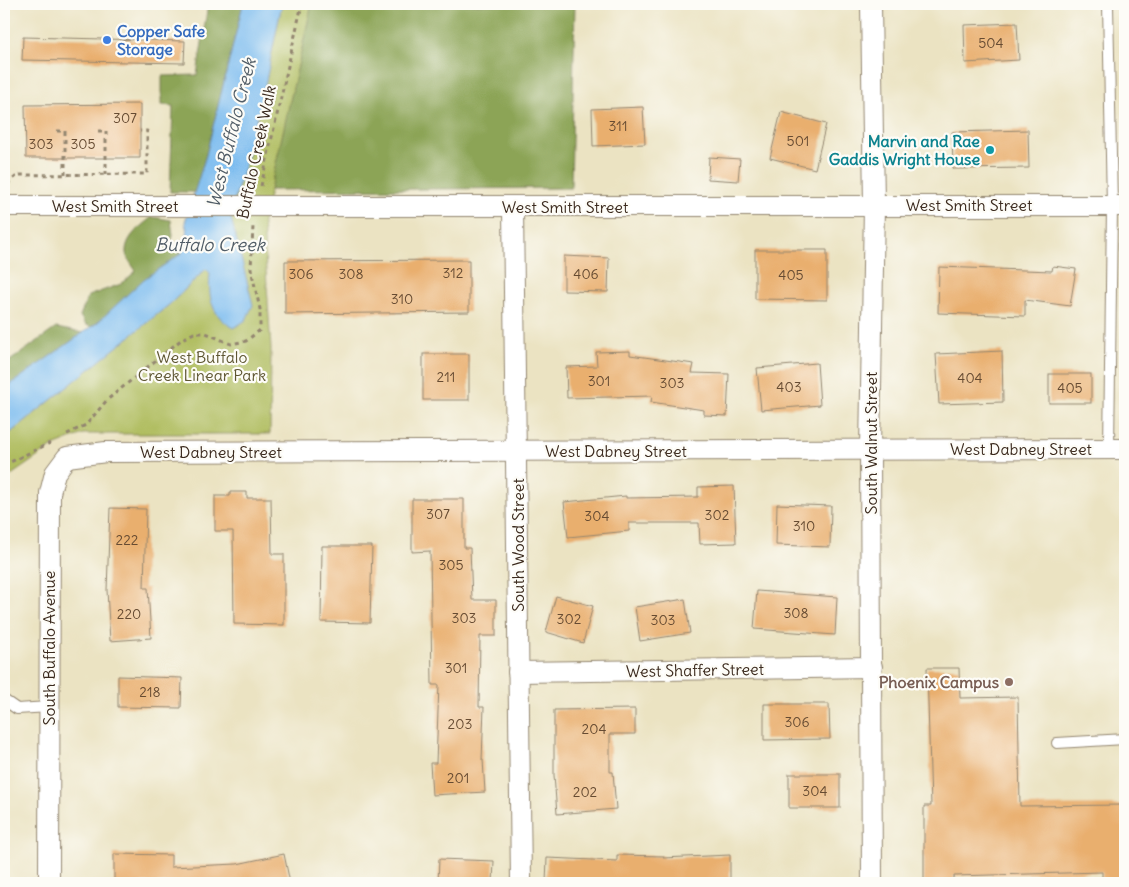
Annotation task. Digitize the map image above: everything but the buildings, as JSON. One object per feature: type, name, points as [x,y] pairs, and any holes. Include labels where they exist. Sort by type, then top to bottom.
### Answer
[{"type":"street","name":"South Walnut Street","points":[[871,4],[874,205],[870,450],[872,883]]},
{"type":"street","name":"West Smith Street","points":[[4,206],[1119,206]]},
{"type":"street","name":"South Wood Street","points":[[513,207],[518,451],[518,672],[521,883]]},
{"type":"street","name":"West Dabney Street","points":[[106,452],[1117,449]]},
{"type":"street","name":"South Buffalo Avenue","points":[[49,883],[50,493],[55,474],[67,458],[106,452]]},
{"type":"street","name":"West Shaffer Street","points":[[518,672],[872,667]]},
{"type":"lane","points":[[1108,4],[1119,206],[1117,449]]},
{"type":"lane","points":[[4,700],[16,709],[49,707]]},
{"type":"lane","points":[[1058,743],[1125,739]]},
{"type":"path","name":"Buffalo Creek Walk","points":[[60,439],[73,430],[86,425],[107,400],[182,339],[194,334],[206,333],[231,344],[246,341],[260,330],[260,309],[251,269],[253,227],[265,162],[302,4]]},
{"type":"path","points":[[56,131],[65,131],[65,174]]},
{"type":"path","points":[[98,131],[106,131],[106,174]]},
{"type":"path","points":[[5,186],[18,174],[147,174],[147,131],[140,131]]},
{"type":"path","points":[[4,465],[53,441]]},
{"type":"green space","points":[[208,4],[243,4],[206,155],[195,192],[170,192],[173,106],[162,105],[162,76],[197,75]]},
{"type":"green space","name":"West Buffalo Creek Linear Park","points":[[282,4],[312,4],[263,222],[271,349],[270,434],[83,434],[53,446],[4,480],[4,438],[170,304],[206,269],[230,214],[245,165],[263,95]]},
{"type":"green space","points":[[312,4],[575,4],[571,188],[270,190]]},
{"type":"green space","points":[[152,217],[171,220],[173,236],[170,244],[182,253],[97,323],[91,327],[85,324],[80,316],[88,296],[121,284],[136,271],[126,253],[126,247],[134,232]]},
{"type":"green space","points":[[56,328],[83,333],[4,389],[4,365]]},
{"type":"water","name":"Buffalo Creek","points":[[243,4],[282,4],[263,95],[230,214],[253,305],[246,320],[234,328],[220,318],[211,298],[210,273],[206,269],[170,304],[4,438],[4,389],[97,323],[144,279],[182,253],[187,231],[185,222],[206,155]]},
{"type":"place","name":"Copper Safe Storage","points":[[107,40]]},
{"type":"place","name":"Marvin and Rae Gaddis Wright House","points":[[990,150]]},
{"type":"place","name":"Phoenix Campus","points":[[1009,682]]},
{"type":"water label","name":"West Buffalo Creek","points":[[231,133]]}]
